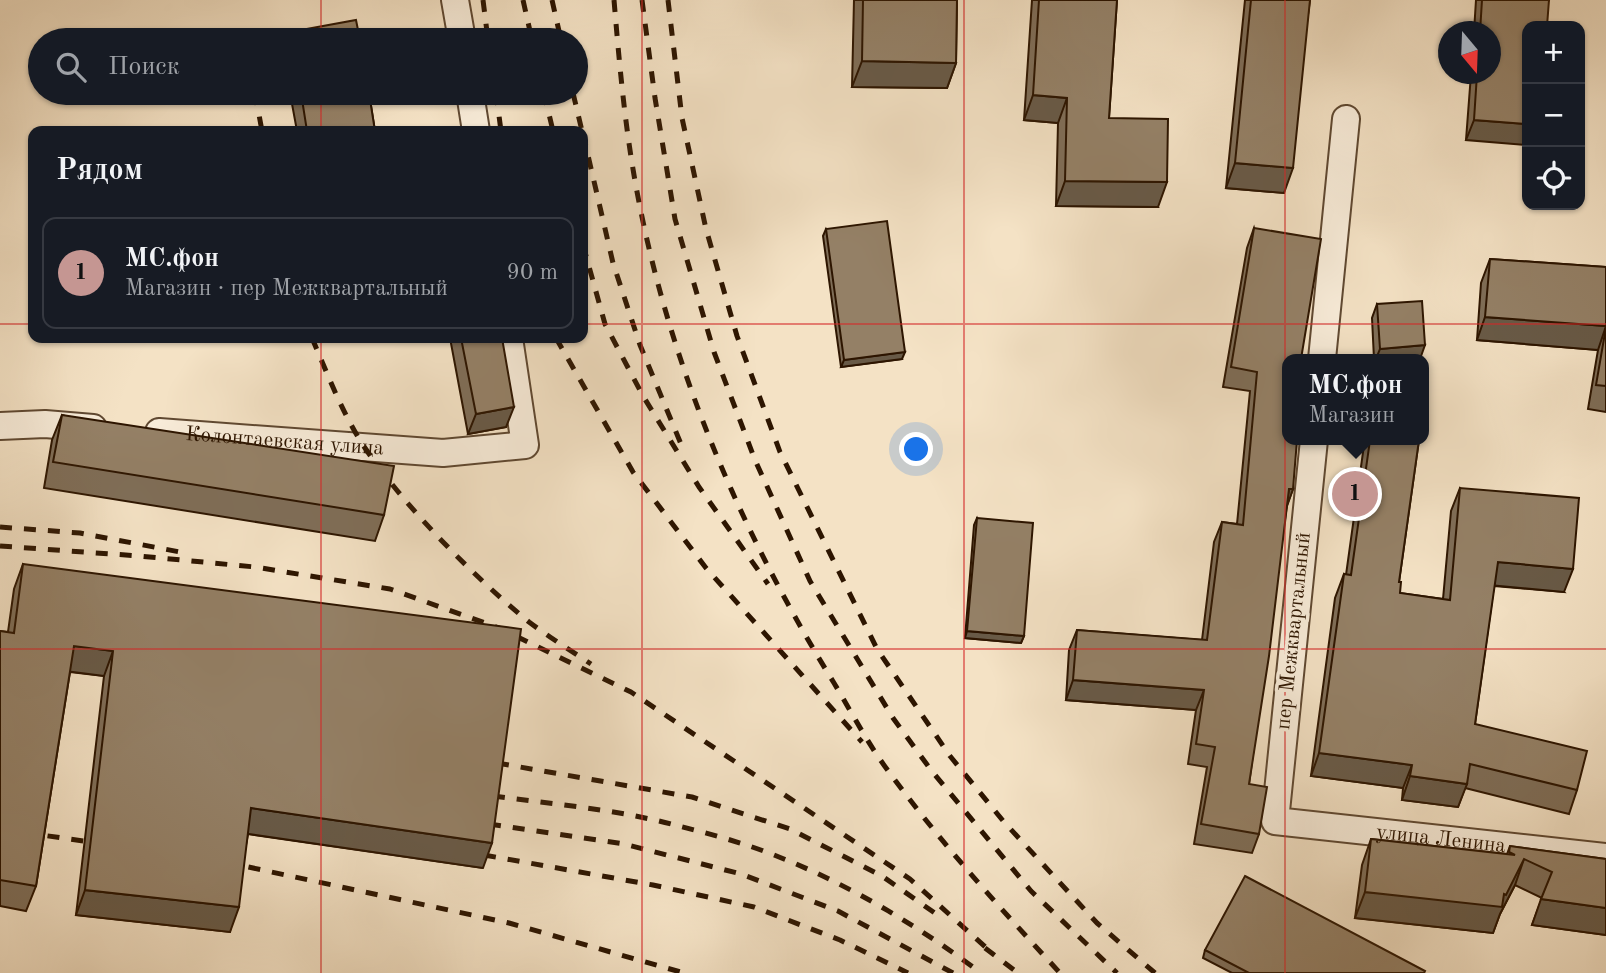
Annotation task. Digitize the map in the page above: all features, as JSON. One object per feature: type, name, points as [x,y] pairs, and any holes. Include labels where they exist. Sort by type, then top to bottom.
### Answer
[{"type":"street","points":[[455,0],[460,28]]},
{"type":"street","points":[[472,105],[475,126]]},
{"type":"street","points":[[1322,354],[1346,119]]},
{"type":"street","name":"Колонтаевская улица","points":[[0,426],[45,424],[443,453],[526,445],[510,343]]},
{"type":"street","name":"пер Межквартальный","points":[[1275,821],[1313,445]]},
{"type":"street","name":"улица Ленина","points":[[1275,821],[1606,857]]},
{"type":"building","points":[[863,0],[957,0],[956,63],[862,61]]},
{"type":"building","points":[[1039,0],[1117,0],[1109,118],[1168,119],[1167,182],[1065,181],[1067,98],[1033,95]]},
{"type":"building","points":[[1251,0],[1310,0],[1293,168],[1235,163]]},
{"type":"building","points":[[1482,0],[1549,0],[1547,21],[1522,21],[1522,124],[1474,120],[1476,84],[1501,84],[1501,21],[1481,21]]},
{"type":"building","points":[[356,20],[358,28],[312,28]]},
{"type":"building","points":[[303,105],[371,105],[374,126],[306,126]]},
{"type":"building","points":[[887,221],[905,352],[844,360],[826,229]]},
{"type":"building","points":[[1254,228],[1321,239],[1302,354],[1282,354],[1282,445],[1297,445],[1293,489],[1289,489],[1269,656],[1249,784],[1267,787],[1259,834],[1201,824],[1215,747],[1196,744],[1204,690],[1073,680],[1077,630],[1207,640],[1222,522],[1243,525],[1257,372],[1231,367]]},
{"type":"building","points":[[1490,259],[1606,267],[1606,326],[1485,317]]},
{"type":"building","points":[[1422,301],[1425,345],[1380,349],[1377,304]]},
{"type":"building","points":[[1606,327],[1606,386],[1596,385]]},
{"type":"building","points":[[462,343],[503,343],[514,407],[476,414]]},
{"type":"building","points":[[62,415],[394,466],[384,515],[53,462]]},
{"type":"building","points":[[1369,445],[1418,445],[1399,582],[1400,593],[1450,600],[1460,488],[1579,498],[1573,569],[1498,562],[1475,724],[1587,751],[1577,790],[1470,764],[1467,784],[1410,776],[1412,765],[1319,753],[1344,574],[1351,575]]},
{"type":"building","points":[[977,518],[1033,523],[1024,636],[967,631]]},
{"type":"building","points":[[23,564],[521,629],[492,843],[251,808],[239,907],[85,890],[113,651],[74,646],[36,886],[0,880],[0,631],[14,633]]},
{"type":"building","points":[[1371,839],[1515,855],[1509,852],[1510,846],[1606,859],[1606,908],[1541,899],[1552,872],[1524,859],[1506,895],[1504,894],[1502,907],[1365,892]]},
{"type":"building","points":[[1245,876],[1425,971],[1424,973],[1249,973],[1205,950]]},
{"type":"railway","points":[[483,0],[486,28]]},
{"type":"railway","points":[[523,0],[529,28]]},
{"type":"railway","points":[[552,0],[558,28]]},
{"type":"railway","points":[[614,0],[627,131],[648,242],[665,309],[686,374],[737,502],[799,624],[881,761],[950,850],[1060,973]]},
{"type":"railway","points":[[642,0],[675,219],[714,352],[755,460],[810,581],[893,718],[931,770],[1031,891],[1117,973]]},
{"type":"railway","points":[[668,0],[682,118],[706,229],[737,336],[780,452],[877,649],[950,756],[1004,822],[1097,923],[1155,973]]},
{"type":"railway","points":[[257,105],[261,126]]},
{"type":"railway","points":[[498,105],[500,126]]},
{"type":"railway","points":[[547,105],[552,126]]},
{"type":"railway","points":[[576,105],[581,126]]},
{"type":"railway","points":[[588,156],[613,263],[640,345],[681,444]]},
{"type":"railway","points":[[588,263],[605,324],[643,396],[699,487],[768,584]]},
{"type":"railway","points":[[314,343],[357,435],[400,494],[463,563],[508,604],[537,628],[591,664]]},
{"type":"railway","points":[[559,343],[633,472],[706,568],[862,742]]},
{"type":"railway","points":[[0,527],[80,533],[180,552]]},
{"type":"railway","points":[[0,546],[255,567],[390,589],[499,628],[631,692],[910,879],[991,952]]},
{"type":"railway","points":[[497,763],[692,797],[790,829],[882,876],[939,916]]},
{"type":"railway","points":[[493,796],[627,814],[712,835],[766,852],[832,880],[884,908],[981,973]]},
{"type":"railway","points":[[489,824],[624,844],[741,874],[838,911],[953,973]]},
{"type":"railway","points":[[0,829],[104,844]]},
{"type":"railway","points":[[484,855],[653,885],[754,907],[840,940],[908,973]]},
{"type":"railway","points":[[225,862],[509,923],[684,973]]},
{"type":"railway","points":[[985,948],[1018,973]]},
{"type":"place","name":"МС.фон","points":[[1355,494]]}]
